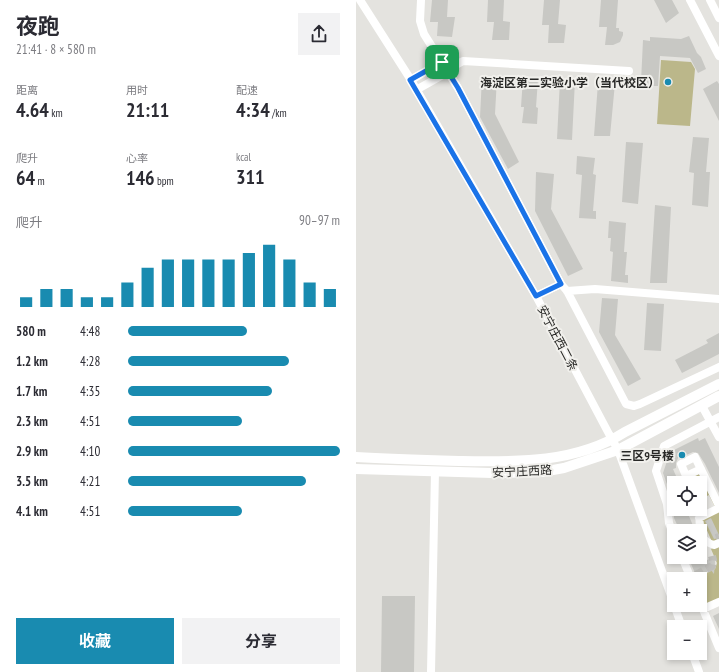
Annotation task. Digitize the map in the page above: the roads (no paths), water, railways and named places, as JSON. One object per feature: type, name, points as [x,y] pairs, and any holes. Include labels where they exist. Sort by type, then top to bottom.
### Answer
[{"type":"main road","name":"安宁庄西路","points":[[356,458],[514,462],[566,456],[613,440],[625,432],[719,384]]},
{"type":"main road","name":"安宁庄西路","points":[[356,469],[492,473],[542,472],[572,466],[618,450],[719,396]]},
{"type":"street","name":"安宁庄西二条","points":[[360,0],[416,90],[536,296],[613,440],[618,450],[667,586]]},
{"type":"street","points":[[421,0],[420,22],[424,34],[458,88],[626,404],[634,406],[640,404],[719,367]]},
{"type":"street","points":[[690,0],[719,56]]},
{"type":"street","points":[[710,0],[719,18]]},
{"type":"street","points":[[416,90],[463,61],[629,71]]},
{"type":"street","points":[[410,80],[442,62]]},
{"type":"street","points":[[536,296],[561,284]]},
{"type":"street","points":[[567,291],[595,289],[719,298]]},
{"type":"street","points":[[702,406],[719,436]]},
{"type":"street","points":[[669,524],[667,504],[656,471],[664,446],[719,417]]},
{"type":"street","points":[[686,476],[681,464],[695,457],[719,507],[707,511]]},
{"type":"street","points":[[691,476],[701,469]]},
{"type":"street","points":[[430,672],[436,471]]},
{"type":"street","points":[[707,542],[714,545],[719,543]]},
{"type":"street","points":[[707,605],[719,602]]},
{"type":"street","points":[[704,612],[719,648]]},
{"type":"street","points":[[695,660],[699,672]]},
{"type":"tunnel","points":[[701,572],[712,566],[712,556]]},
{"type":"place","name":"海淀区第二实验小学（当代校区）","points":[[668,82]]},
{"type":"place","name":"三区9号楼","points":[[682,455]]}]
